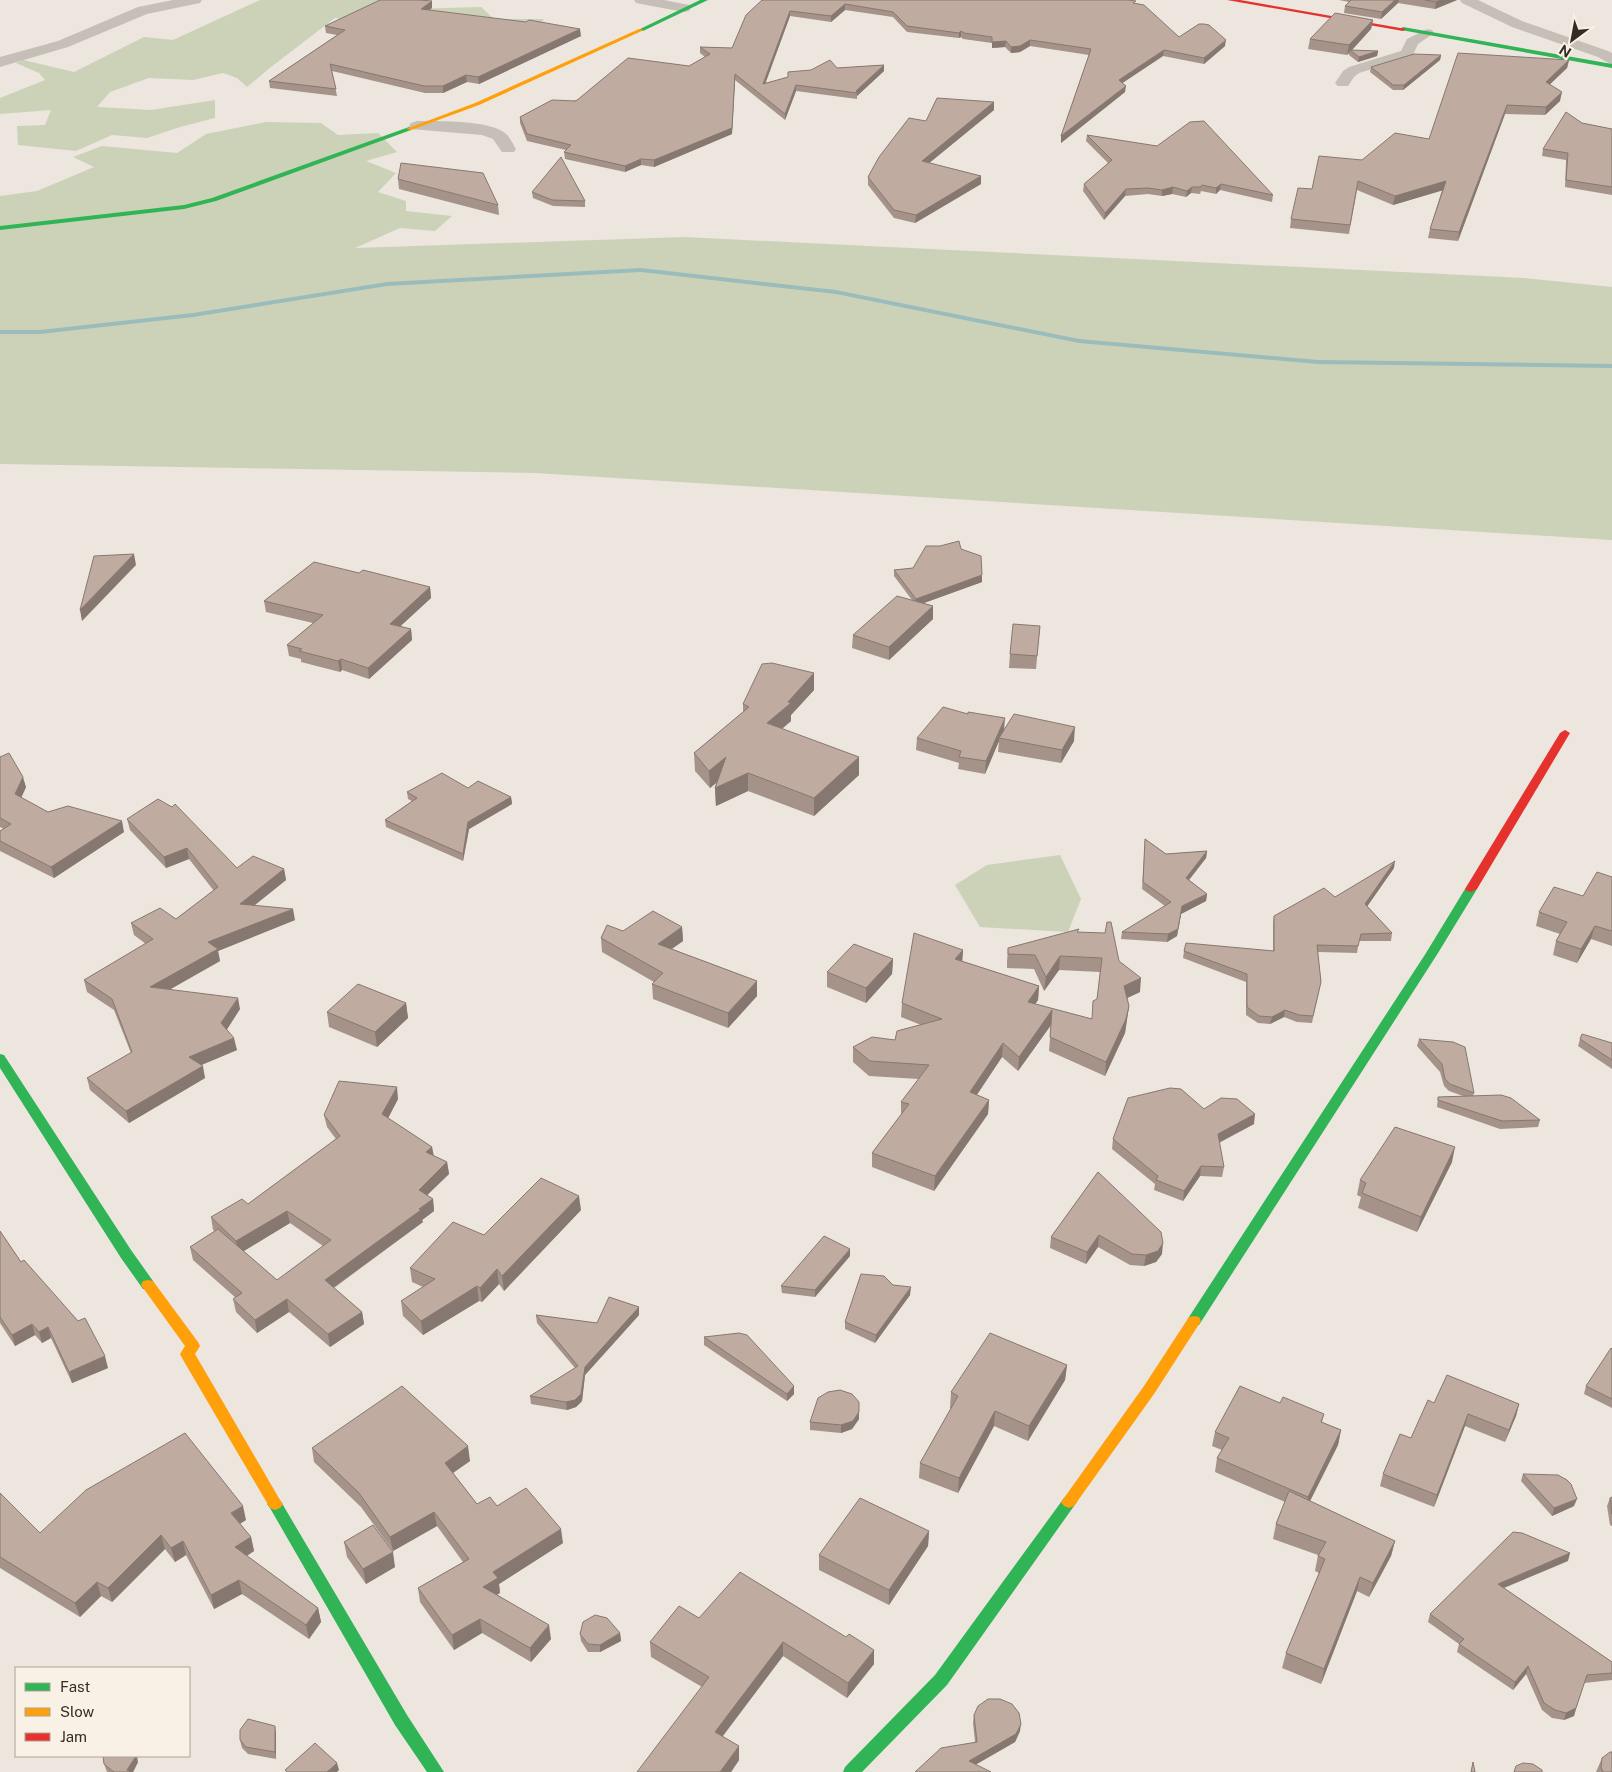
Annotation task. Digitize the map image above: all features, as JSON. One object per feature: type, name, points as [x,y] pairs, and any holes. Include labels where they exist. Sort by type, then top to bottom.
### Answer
[{"type":"street","points":[[0,62],[63,44],[143,10],[195,0]]},
{"type":"street","points":[[641,0],[684,8]]},
{"type":"street","points":[[0,228],[143,212],[203,203],[417,126],[532,80],[704,0]]},
{"type":"street","points":[[1230,0],[1612,66]]},
{"type":"street","points":[[1466,0],[1517,24],[1603,54],[1612,60]]},
{"type":"street","points":[[1343,84],[1348,74],[1354,70],[1407,54],[1412,42],[1427,33]]},
{"type":"street","points":[[417,126],[452,127],[492,133],[501,137],[508,149]]},
{"type":"street","points":[[851,1772],[941,1680],[1149,1390],[1432,953],[1565,733]]},
{"type":"street","points":[[0,1058],[120,1246],[193,1346],[187,1354],[225,1422],[401,1720],[436,1772]]},
{"type":"green space","points":[[260,0],[381,0],[407,9],[481,7],[494,19],[544,19],[541,24],[391,27],[335,18],[247,87],[237,78],[223,73],[193,80],[149,78],[110,92],[97,107],[151,110],[215,100],[215,118],[147,138],[112,135],[76,151],[18,145],[17,126],[45,125],[51,110],[0,114],[0,98],[45,80],[39,73],[16,63],[23,60],[74,72],[144,37],[173,40]]},
{"type":"green space","points":[[266,122],[321,123],[338,135],[378,133],[397,152],[366,161],[396,173],[378,192],[406,201],[406,211],[452,216],[435,231],[400,228],[355,248],[684,237],[1524,278],[1612,287],[1612,540],[535,473],[0,464],[0,196],[37,191],[94,167],[73,157],[102,146],[177,153],[206,134]]},
{"type":"green space","points":[[1060,855],[1081,899],[1068,932],[980,927],[955,885],[987,865]]},
{"type":"building","points":[[380,0],[432,1],[421,9],[526,22],[529,20],[580,29],[478,77],[466,75],[443,86],[424,86],[330,64],[336,89],[269,81],[345,30],[325,26]]},
{"type":"building","points":[[762,0],[1128,0],[1144,5],[1179,37],[1199,24],[1204,24],[1209,25],[1226,40],[1204,58],[1164,50],[1119,80],[1126,86],[1061,136],[1091,49],[1030,40],[1020,46],[1011,47],[1006,41],[992,42],[992,37],[961,31],[959,33],[907,26],[893,12],[845,4],[831,16],[790,11],[763,84],[788,77],[788,72],[811,70],[830,60],[837,68],[884,65],[856,91],[857,93],[796,85],[785,114],[735,74],[732,128],[654,160],[641,159],[625,166],[564,152],[571,145],[527,134],[520,117],[552,100],[576,101],[628,58],[689,66],[710,54],[700,47],[732,48],[746,15]]},
{"type":"building","points":[[1351,0],[1395,0],[1382,12],[1345,6]]},
{"type":"building","points":[[1425,0],[1441,0],[1436,2]]},
{"type":"building","points":[[1335,13],[1373,20],[1349,45],[1310,39]]},
{"type":"building","points":[[1350,50],[1378,51],[1359,57]]},
{"type":"building","points":[[1458,53],[1569,60],[1546,82],[1562,92],[1546,107],[1507,105],[1459,232],[1430,229],[1446,181],[1395,196],[1358,181],[1350,225],[1291,219],[1298,188],[1312,189],[1319,156],[1362,160],[1395,133],[1429,139]]},
{"type":"building","points":[[1414,54],[1441,55],[1404,85],[1393,85],[1371,67]]},
{"type":"building","points":[[937,98],[994,102],[922,161],[981,176],[916,215],[894,210],[868,177],[879,157],[909,118],[926,121]]},
{"type":"building","points":[[1566,112],[1582,123],[1612,129],[1612,187],[1566,180],[1568,153],[1543,149]]},
{"type":"building","points":[[1204,121],[1273,195],[1221,184],[1216,188],[1202,185],[1201,187],[1192,187],[1187,191],[1173,187],[1162,190],[1148,188],[1126,189],[1105,213],[1084,184],[1112,160],[1087,135],[1157,146],[1190,122]]},
{"type":"building","points":[[561,157],[585,201],[552,200],[532,192]]},
{"type":"building","points":[[401,163],[483,173],[498,205],[398,179]]},
{"type":"building","points":[[959,541],[961,549],[981,556],[982,575],[916,599],[894,570],[913,568],[926,546],[940,546]]},
{"type":"building","points":[[134,554],[80,610],[94,556]]},
{"type":"building","points":[[314,562],[359,573],[363,570],[430,587],[390,624],[411,629],[368,668],[341,659],[338,661],[299,651],[302,649],[287,645],[323,615],[264,601]]},
{"type":"building","points":[[897,596],[933,606],[889,647],[853,635]]},
{"type":"building","points":[[1013,624],[1040,626],[1037,656],[1010,654]]},
{"type":"building","points":[[772,663],[814,673],[788,702],[791,703],[767,723],[859,757],[814,798],[748,773],[715,788],[726,757],[709,771],[694,753],[749,707],[743,704],[762,664]]},
{"type":"building","points":[[943,707],[968,714],[968,712],[1005,718],[986,761],[959,757],[961,751],[917,738]]},
{"type":"building","points":[[1014,714],[1075,727],[1062,750],[999,738]]},
{"type":"building","points":[[9,753],[23,777],[15,794],[48,812],[68,806],[122,821],[51,867],[0,841],[0,831],[11,824],[0,818],[0,757]]},
{"type":"building","points":[[442,773],[468,788],[478,781],[511,797],[468,822],[463,854],[385,820],[417,798],[407,792]]},
{"type":"building","points":[[158,799],[172,807],[175,804],[237,868],[253,856],[284,869],[240,904],[293,909],[208,942],[218,949],[150,987],[238,998],[221,1023],[234,1038],[189,1057],[203,1066],[126,1111],[87,1078],[132,1052],[112,999],[84,980],[153,939],[131,923],[160,908],[176,919],[218,887],[187,848],[164,857],[127,819]]},
{"type":"building","points":[[1145,839],[1166,854],[1207,851],[1186,878],[1207,894],[1182,906],[1178,929],[1168,934],[1122,932],[1171,902],[1143,882]]},
{"type":"building","points":[[1395,861],[1365,904],[1392,933],[1361,934],[1358,946],[1317,945],[1321,982],[1313,1016],[1299,1015],[1285,1010],[1272,1017],[1259,1016],[1247,1007],[1247,974],[1184,951],[1186,943],[1274,951],[1274,916],[1324,888],[1335,897]]},
{"type":"building","points":[[1597,872],[1612,877],[1612,931],[1595,926],[1581,949],[1556,941],[1567,922],[1539,912],[1554,887],[1583,896]]},
{"type":"building","points":[[653,911],[682,927],[658,944],[757,981],[728,1013],[652,984],[663,973],[601,938],[607,925],[623,931]]},
{"type":"building","points":[[1107,922],[1111,922],[1119,961],[1141,978],[1124,986],[1129,1006],[1126,1019],[1106,1062],[1050,1037],[1052,1010],[1019,1057],[1003,1043],[970,1092],[989,1100],[935,1176],[872,1153],[909,1104],[901,1102],[929,1065],[870,1061],[853,1047],[872,1037],[895,1040],[897,1031],[942,1019],[902,1003],[914,933],[963,950],[955,959],[1039,986],[1028,1002],[1092,1019],[1093,1001],[1097,999],[1102,958],[1060,956],[1046,977],[1035,955],[1008,954],[1008,948],[1079,929],[1077,932],[1105,933]]},
{"type":"building","points":[[854,944],[893,959],[866,988],[827,972]]},
{"type":"building","points":[[358,984],[406,1003],[375,1032],[327,1012]]},
{"type":"building","points":[[1582,1034],[1612,1043],[1612,1060],[1580,1039]]},
{"type":"building","points":[[1419,1039],[1453,1042],[1465,1047],[1474,1093],[1450,1084],[1445,1079],[1442,1064]]},
{"type":"building","points":[[339,1081],[397,1087],[382,1114],[432,1147],[426,1152],[447,1162],[419,1190],[433,1199],[419,1209],[421,1210],[325,1280],[362,1312],[328,1334],[287,1299],[255,1320],[233,1299],[242,1293],[190,1247],[218,1229],[277,1280],[331,1240],[287,1211],[236,1241],[211,1217],[242,1199],[248,1204],[340,1136],[324,1115]]},
{"type":"building","points":[[1170,1088],[1181,1089],[1204,1109],[1221,1098],[1237,1099],[1255,1114],[1218,1134],[1224,1167],[1201,1166],[1184,1191],[1156,1180],[1158,1176],[1113,1139],[1128,1098]]},
{"type":"building","points":[[1501,1095],[1511,1098],[1540,1120],[1502,1121],[1438,1100],[1438,1097]]},
{"type":"building","points":[[1395,1127],[1455,1147],[1421,1217],[1362,1193],[1366,1183],[1360,1180]]},
{"type":"building","points":[[1098,1172],[1161,1232],[1163,1243],[1158,1251],[1146,1255],[1132,1254],[1099,1235],[1087,1252],[1051,1237]]},
{"type":"building","points":[[541,1178],[579,1196],[502,1276],[497,1269],[480,1288],[477,1286],[421,1321],[401,1301],[435,1279],[410,1268],[453,1222],[484,1235]]},
{"type":"building","points":[[0,1231],[21,1262],[24,1260],[78,1321],[85,1318],[105,1356],[69,1372],[48,1327],[39,1332],[32,1324],[12,1335],[0,1317]]},
{"type":"building","points":[[824,1236],[850,1249],[815,1290],[781,1286]]},
{"type":"building","points":[[861,1274],[884,1276],[893,1285],[911,1287],[876,1335],[845,1322]]},
{"type":"building","points":[[609,1297],[639,1307],[585,1367],[581,1394],[575,1400],[566,1402],[530,1396],[578,1366],[536,1315],[597,1323]]},
{"type":"building","points":[[739,1333],[747,1335],[794,1386],[787,1394],[704,1337]]},
{"type":"building","points":[[990,1333],[1067,1365],[1029,1426],[995,1411],[959,1478],[920,1463],[958,1396],[951,1392]]},
{"type":"building","points":[[1612,1349],[1612,1399],[1586,1386]]},
{"type":"building","points":[[1447,1375],[1519,1404],[1509,1430],[1468,1414],[1437,1495],[1383,1474],[1400,1434],[1411,1438],[1428,1400],[1434,1403]]},
{"type":"building","points":[[402,1386],[468,1446],[445,1463],[477,1504],[490,1497],[497,1506],[526,1488],[561,1529],[493,1572],[498,1578],[483,1587],[549,1625],[530,1648],[480,1619],[452,1635],[418,1588],[469,1559],[434,1512],[390,1537],[359,1493],[312,1448]]},
{"type":"building","points":[[1240,1386],[1280,1403],[1283,1397],[1324,1414],[1321,1422],[1341,1430],[1308,1497],[1217,1458],[1229,1438],[1215,1432]]},
{"type":"building","points":[[840,1390],[852,1394],[859,1402],[859,1412],[853,1421],[841,1425],[810,1422],[818,1398],[828,1392]]},
{"type":"building","points":[[185,1433],[243,1506],[231,1513],[251,1537],[235,1547],[318,1608],[306,1625],[239,1580],[211,1595],[183,1541],[171,1548],[161,1535],[108,1588],[97,1582],[75,1603],[0,1557],[0,1493],[40,1533],[86,1490]]},
{"type":"building","points":[[1523,1474],[1558,1475],[1571,1484],[1577,1499],[1554,1508]]},
{"type":"building","points":[[1289,1491],[1395,1541],[1373,1583],[1360,1577],[1324,1669],[1286,1653],[1325,1559],[1318,1556],[1326,1542],[1276,1524]]},
{"type":"building","points":[[1612,1497],[1612,1514],[1610,1498]]},
{"type":"building","points":[[860,1498],[929,1531],[889,1590],[819,1555]]},
{"type":"building","points":[[373,1525],[393,1552],[363,1569],[344,1542]]},
{"type":"building","points":[[1513,1532],[1522,1533],[1570,1553],[1498,1584],[1612,1662],[1612,1673],[1587,1675],[1576,1708],[1566,1713],[1555,1710],[1544,1703],[1528,1666],[1515,1682],[1459,1644],[1464,1639],[1430,1614]]},
{"type":"building","points":[[740,1572],[846,1637],[849,1634],[874,1650],[848,1683],[783,1642],[715,1732],[739,1746],[720,1772],[637,1772],[709,1677],[650,1642],[679,1606],[699,1618]]},
{"type":"building","points":[[595,1615],[607,1618],[620,1633],[600,1645],[588,1644],[580,1634],[583,1622]]},
{"type":"building","points":[[988,1699],[1000,1699],[1012,1704],[1019,1713],[1021,1724],[1016,1734],[969,1761],[991,1772],[915,1772],[941,1748],[977,1742],[974,1715],[978,1706]]},
{"type":"building","points":[[248,1719],[275,1726],[275,1752],[246,1747],[240,1740],[240,1730]]},
{"type":"building","points":[[315,1743],[337,1763],[327,1772],[287,1772],[285,1770]]},
{"type":"building","points":[[1612,1752],[1612,1772],[1603,1772],[1601,1767],[1602,1758]]},
{"type":"building","points":[[103,1757],[135,1757],[127,1770],[131,1772],[114,1772],[104,1764]]},
{"type":"building","points":[[1473,1762],[1475,1772],[1471,1772]]},
{"type":"building","points":[[1523,1763],[1533,1764],[1542,1772],[1514,1772],[1516,1766]]},
{"type":"waterway","points":[[0,332],[40,332],[193,315],[387,284],[641,270],[836,292],[1079,341],[1318,362],[1612,366]]},
{"type":"traffic: fast","points":[[641,30],[705,0]]},
{"type":"traffic: fast","points":[[1403,29],[1612,66]]},
{"type":"traffic: fast","points":[[0,228],[184,207],[214,200],[409,129]]},
{"type":"traffic: fast","points":[[1194,1321],[1432,953],[1471,889]]},
{"type":"traffic: fast","points":[[0,1058],[148,1285]]},
{"type":"traffic: fast","points":[[851,1772],[941,1680],[1069,1502]]},
{"type":"traffic: fast","points":[[275,1504],[401,1720],[436,1772]]},
{"type":"traffic: slow","points":[[409,129],[477,104],[641,30]]},
{"type":"traffic: slow","points":[[148,1285],[193,1346],[187,1354],[275,1504]]},
{"type":"traffic: slow","points":[[1069,1502],[1149,1390],[1194,1321]]},
{"type":"traffic: jam","points":[[1230,0],[1403,29]]},
{"type":"traffic: jam","points":[[1471,889],[1565,733]]}]
